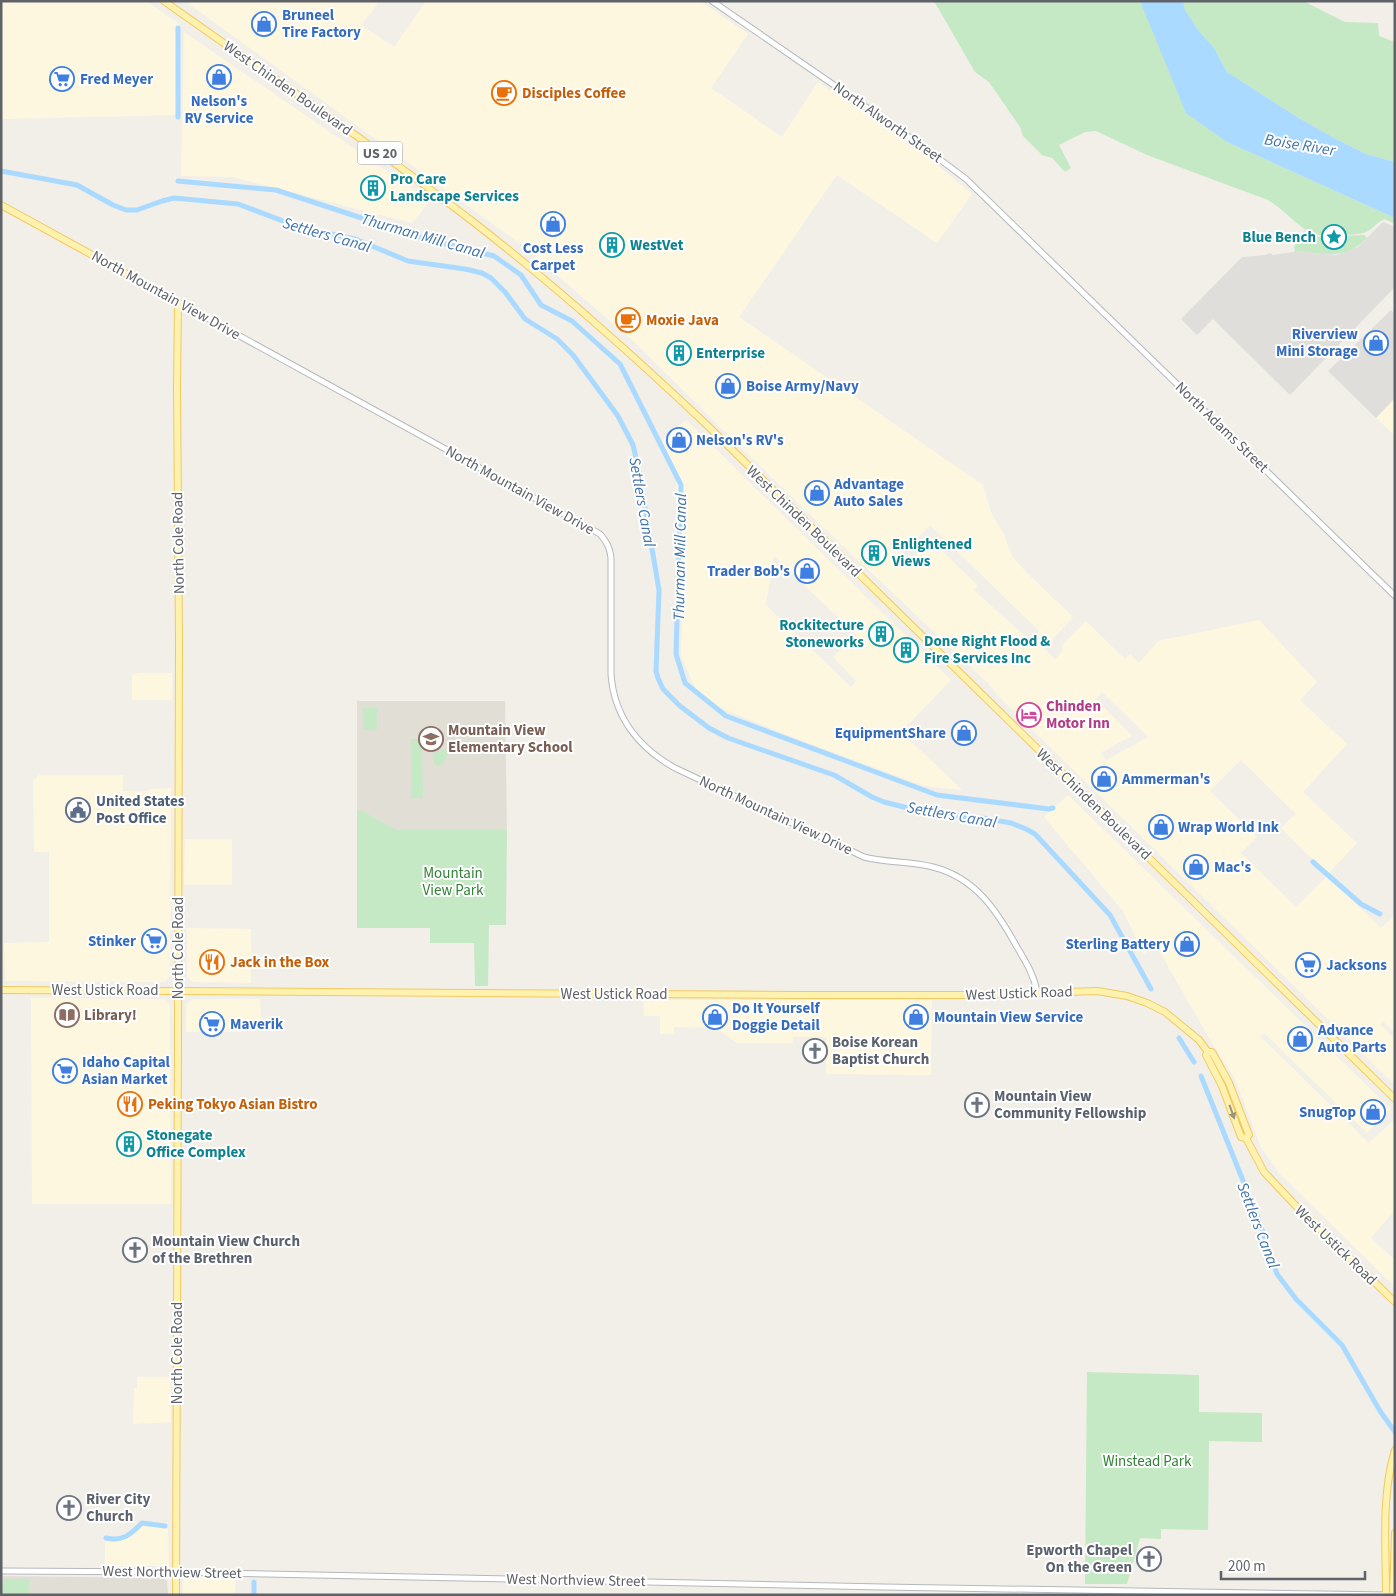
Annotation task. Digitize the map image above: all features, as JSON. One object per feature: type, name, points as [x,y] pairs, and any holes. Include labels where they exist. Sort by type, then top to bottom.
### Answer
[{"type":"main road","name":"West Chinden Boulevard","points":[[164,1],[451,205],[548,282],[624,348],[728,446],[1395,1099]]},
{"type":"main road","name":"North Mountain View Drive","points":[[1,204],[178,302]]},
{"type":"main road","name":"North Cole Road","points":[[176,1595],[179,641],[178,302]]},
{"type":"main road","name":"West Ustick Road","points":[[1,990],[788,995],[976,995],[1097,991],[1127,996],[1165,1012],[1199,1040],[1208,1052],[1206,1055],[1222,1086],[1242,1137],[1246,1138],[1264,1172],[1395,1302]]},
{"type":"main road","points":[[1386,1595],[1386,1499],[1394,1454]]},
{"type":"main road","points":[[1392,1595],[1395,1533]]},
{"type":"street","name":"North Alworth Street","points":[[712,1],[951,166],[1050,259]]},
{"type":"street","name":"North Adams Street","points":[[1050,259],[1395,596]]},
{"type":"street","name":"North Mountain View Drive","points":[[178,302],[600,534],[606,541],[611,558],[611,674],[613,693],[626,724],[640,742],[653,755],[675,768],[864,857],[888,862],[934,867],[959,878],[986,898],[1001,918],[1031,970],[1037,992]]},
{"type":"street","name":"West Northview Street","points":[[1,1571],[176,1572],[1392,1595]]},
{"type":"shaded area","points":[[1,1],[146,1],[178,23],[177,115],[5,119],[1,116]]},
{"type":"shaded area","points":[[189,1],[380,1],[361,25],[394,47],[426,1],[700,1],[748,34],[711,88],[782,137],[818,82],[924,154],[972,194],[937,243],[837,175],[739,317],[983,485],[991,512],[1004,535],[1012,556],[1073,617],[1044,649],[1055,659],[1062,652],[1062,645],[1086,621],[1125,659],[1130,654],[1139,663],[1158,641],[1259,620],[1317,682],[1300,700],[1347,744],[1303,792],[1357,843],[1328,874],[1281,828],[1296,814],[1241,760],[1210,791],[1257,837],[1241,853],[1296,907],[1327,876],[1381,928],[1395,915],[1395,1033],[1383,1021],[1380,1024],[1395,1039],[1395,1085],[1000,698],[988,683],[806,511],[631,339],[523,246],[189,4]],"holes":[[[930,525],[1039,631],[1030,641],[974,590],[978,586],[931,540],[907,563],[900,556]],[[1102,692],[1148,737],[1106,760],[1100,753],[1132,736],[1096,699]]]},
{"type":"shaded area","points":[[184,32],[430,201],[412,223],[233,177],[181,176]]},
{"type":"shaded area","points":[[1383,222],[1395,227],[1395,287],[1290,395],[1213,319],[1197,335],[1181,319],[1242,257],[1299,251],[1336,255],[1358,247]]},
{"type":"shaded area","name":"Riverview Mini Storage","points":[[1391,310],[1395,314],[1395,398],[1376,418],[1328,371]]},
{"type":"shaded area","points":[[1395,398],[1395,436],[1376,418]]},
{"type":"shaded area","points":[[686,420],[951,680],[901,732],[962,790],[924,786],[800,740],[718,707],[696,690],[681,655],[683,595],[676,479],[658,444]],"holes":[[[774,556],[856,635],[833,657],[856,681],[851,687],[766,605]]]},
{"type":"shaded area","points":[[139,673],[172,673],[172,700],[132,700],[132,675]]},
{"type":"shaded area","name":"Mountain View Elementary School","points":[[357,701],[505,701],[507,830],[395,830],[363,811],[357,811]]},
{"type":"shaded area","points":[[39,775],[123,775],[123,791],[171,788],[170,975],[165,982],[5,981],[4,943],[49,942],[49,852],[34,852],[33,780]]},
{"type":"shaded area","points":[[1068,795],[1391,1109],[1367,1133],[1264,1033],[1260,1036],[1369,1143],[1395,1119],[1395,1210],[1371,1238],[1395,1260],[1395,1287],[1279,1173],[1261,1147],[1235,1079],[1155,944],[1144,955],[1123,911],[1044,817]]},
{"type":"shaded area","points":[[185,839],[232,839],[232,885],[184,885]]},
{"type":"shaded area","points":[[187,928],[251,929],[251,983],[192,982],[187,976]]},
{"type":"shaded area","points":[[31,998],[164,999],[170,1005],[171,1204],[32,1204]]},
{"type":"shaded area","points":[[193,999],[260,999],[261,1020],[242,1020],[242,1032],[186,1032],[186,1004]]},
{"type":"shaded area","points":[[643,1000],[932,1000],[931,1075],[826,1074],[826,1037],[793,1037],[793,1043],[737,1043],[716,1028],[674,1027],[674,1034],[660,1034],[660,1016],[644,1016]]},
{"type":"shaded area","points":[[137,1377],[171,1377],[171,1422],[133,1424],[134,1388],[137,1388]]},
{"type":"shaded area","points":[[144,1523],[168,1529],[169,1566],[105,1566],[105,1540],[112,1542],[129,1537]]},
{"type":"shaded area","points":[[1,1576],[163,1578],[167,1581],[168,1595],[1,1595]]},
{"type":"shaded area","points":[[183,1576],[236,1577],[235,1595],[183,1595]]},
{"type":"green space","points":[[934,1],[1140,1],[1227,142],[1395,218],[1395,224],[1385,219],[1363,233],[1337,236],[1317,235],[1300,226],[1268,200],[1147,155],[1096,131],[1085,132],[1059,145],[1071,168],[1065,172],[1052,158],[1042,155],[1023,136],[1020,127],[989,82],[975,72]]},
{"type":"green space","points":[[1183,1],[1303,1],[1345,22],[1378,23],[1379,36],[1395,42],[1395,162],[1366,154],[1336,139],[1227,72],[1214,48],[1199,31],[1185,10]]},
{"type":"green space","points":[[1304,231],[1319,237],[1364,235],[1367,238],[1344,253],[1295,252],[1294,247]]},
{"type":"green space","points":[[363,708],[377,708],[377,730],[363,730]]},
{"type":"green space","points":[[411,739],[422,739],[423,798],[411,798]]},
{"type":"green space","points":[[445,750],[448,754],[444,763],[437,767],[433,760],[433,754],[437,751]]},
{"type":"green space","name":"Mountain View Park","points":[[357,811],[363,811],[396,830],[507,830],[506,925],[489,925],[488,986],[475,986],[474,943],[430,943],[430,928],[357,928]]},
{"type":"green space","name":"Winstead Park","points":[[1087,1372],[1199,1375],[1199,1412],[1262,1413],[1262,1442],[1209,1441],[1208,1530],[1161,1529],[1161,1539],[1140,1538],[1127,1584],[1085,1584]]},
{"type":"green space","points":[[4,1579],[29,1579],[29,1595],[1,1595]]},
{"type":"water","name":"Boise River","points":[[1140,1],[1183,1],[1185,10],[1199,31],[1214,48],[1227,72],[1336,139],[1366,154],[1395,162],[1395,218],[1227,142],[1186,113]]},
{"type":"waterway","name":"Thurman Mill Canal","points":[[178,28],[178,117]]},
{"type":"waterway","name":"Settlers Canal","points":[[1,171],[77,185],[126,210],[137,210],[174,198],[238,204],[299,227],[355,239],[408,261],[465,269],[482,273],[491,278],[505,292],[525,319],[557,339],[573,355],[618,416],[633,445],[659,590],[656,671],[663,689],[680,706],[709,728],[728,738],[834,775],[884,802],[932,814],[983,818],[1011,823],[1035,834],[1110,915],[1151,989]]},
{"type":"waterway","name":"Thurman Mill Canal","points":[[178,181],[276,190],[426,239],[494,256],[521,275],[541,305],[572,321],[620,364],[681,485],[676,654],[685,683],[726,716],[937,795],[1053,808]]},
{"type":"waterway","name":"Thurman Mill Canal","points":[[1313,862],[1361,904],[1380,914]]},
{"type":"waterway","name":"Settlers Canal","points":[[1179,1038],[1194,1062]]},
{"type":"waterway","name":"Settlers Canal","points":[[1201,1076],[1258,1218],[1277,1274],[1296,1299],[1342,1345],[1380,1411],[1395,1432]]},
{"type":"waterway","points":[[106,1538],[122,1538],[130,1534],[142,1523],[165,1526]]},
{"type":"waterway","points":[[254,1582],[254,1595]]},
{"type":"place","name":"Bruneel Tire Factory","points":[[264,24]]},
{"type":"place","name":"Nelson's RV Service","points":[[219,77]]},
{"type":"place","name":"Fred Meyer","points":[[62,79]]},
{"type":"place","name":"Disciples Coffee","points":[[504,93]]},
{"type":"place","name":"Pro Care Landscape Services","points":[[373,188]]},
{"type":"place","name":"Cost Less Carpet","points":[[553,224]]},
{"type":"place","name":"Blue Bench","points":[[1334,237]]},
{"type":"place","name":"WestVet","points":[[612,245]]},
{"type":"place","name":"Moxie Java","points":[[628,320]]},
{"type":"place","name":"Riverview Mini Storage","points":[[1376,343]]},
{"type":"place","name":"Enterprise","points":[[679,353]]},
{"type":"place","name":"Boise Army/Navy","points":[[728,386]]},
{"type":"place","name":"Nelson's RV's","points":[[679,440]]},
{"type":"place","name":"Advantage Auto Sales","points":[[817,493]]},
{"type":"place","name":"Enlightened Views","points":[[874,553]]},
{"type":"place","name":"Trader Bob's","points":[[807,571]]},
{"type":"place","name":"Rockitecture Stoneworks","points":[[881,634]]},
{"type":"place","name":"Done Right Flood & Fire Services Inc","points":[[906,650]]},
{"type":"place","name":"Chinden Motor Inn","points":[[1029,715]]},
{"type":"place","name":"EquipmentShare","points":[[964,733]]},
{"type":"place","name":"Mountain View Elementary School","points":[[431,739]]},
{"type":"place","name":"Ammerman's","points":[[1104,779]]},
{"type":"place","name":"United States Post Office","points":[[78,810]]},
{"type":"place","name":"Wrap World Ink","points":[[1161,827]]},
{"type":"place","name":"Mac's","points":[[1196,867]]},
{"type":"place","name":"Stinker","points":[[154,941]]},
{"type":"place","name":"Sterling Battery","points":[[1187,944]]},
{"type":"place","name":"Jack in the Box","points":[[212,962]]},
{"type":"place","name":"Jacksons","points":[[1308,965]]},
{"type":"place","name":"Library!","points":[[67,1015]]},
{"type":"place","name":"Do It Yourself Doggie Detail","points":[[715,1017]]},
{"type":"place","name":"Mountain View Service","points":[[916,1017]]},
{"type":"place","name":"Maverik","points":[[212,1024]]},
{"type":"place","name":"Advance Auto Parts","points":[[1300,1039]]},
{"type":"place","name":"Boise Korean Baptist Church","points":[[815,1051]]},
{"type":"place","name":"Idaho Capital Asian Market","points":[[65,1071]]},
{"type":"place","name":"Peking Tokyo Asian Bistro","points":[[130,1104]]},
{"type":"place","name":"Mountain View Community Fellowship","points":[[977,1105]]},
{"type":"place","name":"SnugTop","points":[[1373,1112]]},
{"type":"place","name":"Stonegate Office Complex","points":[[129,1144]]},
{"type":"place","name":"Mountain View Church of the Brethren","points":[[135,1250]]},
{"type":"place","name":"River City Church","points":[[69,1508]]},
{"type":"place","name":"Epworth Chapel On the Green","points":[[1149,1559]]}]
